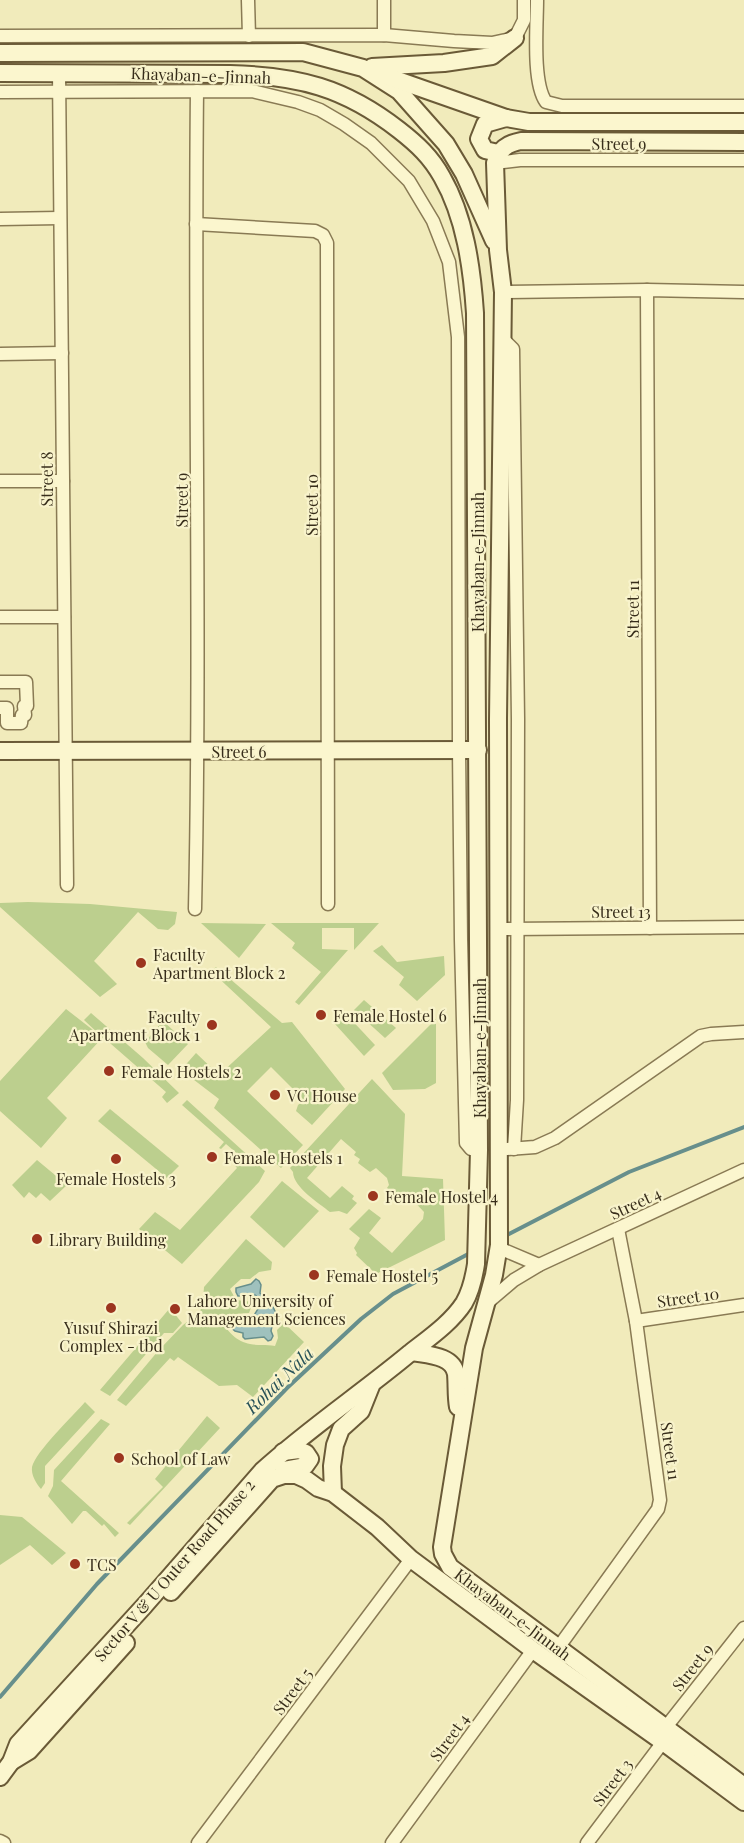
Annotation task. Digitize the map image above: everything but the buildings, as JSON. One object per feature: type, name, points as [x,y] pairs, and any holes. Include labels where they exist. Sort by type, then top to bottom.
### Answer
[{"type":"main road","points":[[363,68],[444,63],[492,56],[514,38]]},
{"type":"main road","name":"Khayaban-e-Jinnah","points":[[0,53],[303,51],[363,68],[399,91],[446,144],[464,174],[498,250]]},
{"type":"main road","points":[[363,68],[506,118],[528,122],[744,122]]},
{"type":"main road","name":"Khayaban-e-Jinnah","points":[[0,73],[59,73],[253,83],[298,81],[320,86],[375,111],[422,148],[442,176],[455,204],[471,276],[476,337],[479,1150],[476,1263],[473,1282],[463,1304],[452,1318],[372,1385]]},
{"type":"main road","points":[[506,118],[486,124],[478,139],[485,150],[497,158],[508,143],[521,141],[744,142]]},
{"type":"main road","name":"Khayaban-e-Jinnah","points":[[497,158],[498,250],[503,292],[498,929],[506,1149],[499,1246],[494,1275],[474,1348],[442,1547],[450,1567],[558,1648],[744,1802]]},
{"type":"main road","name":"Street 6","points":[[0,751],[478,750]]},
{"type":"main road","points":[[412,1352],[437,1357],[451,1363],[456,1374],[456,1395],[461,1428]]},
{"type":"main road","points":[[333,1492],[332,1466],[335,1445],[341,1429],[361,1411],[372,1385]]},
{"type":"main road","name":"Sector V & U Outer Road Phase 2","points":[[0,1777],[11,1762],[18,1744],[146,1605],[261,1471],[372,1385]]},
{"type":"main road","points":[[11,1762],[29,1751],[273,1479],[284,1470],[305,1466],[309,1462],[309,1456],[299,1450],[283,1452]]},
{"type":"main road","name":"Khayaban-e-Jinnah","points":[[273,1479],[284,1475],[296,1475],[307,1479],[318,1488],[333,1492],[377,1527],[411,1559],[533,1650],[744,1786]]},
{"type":"street","points":[[248,0],[249,36]]},
{"type":"street","points":[[384,0],[384,34]]},
{"type":"street","points":[[0,36],[384,34],[492,43],[514,38],[524,20],[524,0]]},
{"type":"street","points":[[537,0],[539,90],[546,102],[562,106],[744,106]]},
{"type":"street","name":"Street 8","points":[[59,73],[67,885]]},
{"type":"street","points":[[0,93],[197,91],[253,83],[320,110],[371,143],[409,181],[433,221],[449,262],[458,337],[459,749],[466,1143],[471,1149],[479,1150]]},
{"type":"street","name":"Street 9","points":[[195,909],[198,751],[197,91]]},
{"type":"street","name":"Street 9","points":[[497,158],[520,160],[744,160]]},
{"type":"street","points":[[0,219],[59,218]]},
{"type":"street","name":"Street 10","points":[[196,224],[315,231],[323,236],[327,243],[328,904]]},
{"type":"street","points":[[503,292],[647,290],[744,292]]},
{"type":"street","name":"Street 11","points":[[647,290],[650,928]]},
{"type":"street","points":[[458,337],[476,337]]},
{"type":"street","points":[[502,338],[513,349],[518,719],[517,1100],[506,1149],[535,1147],[555,1138],[701,1036],[744,1032]]},
{"type":"street","points":[[0,354],[62,353]]},
{"type":"street","points":[[0,481],[63,481]]},
{"type":"street","points":[[0,617],[64,617]]},
{"type":"street","points":[[0,682],[26,682],[27,706],[24,706],[25,715],[22,715],[21,723],[7,723],[7,708],[0,708]]},
{"type":"street","points":[[0,713],[0,724]]},
{"type":"street","points":[[498,719],[518,719]]},
{"type":"street","name":"Street 13","points":[[498,929],[744,927]]},
{"type":"street","name":"Street 4","points":[[487,1303],[513,1280],[539,1265],[744,1170]]},
{"type":"street","name":"Street 11","points":[[558,1648],[658,1509],[660,1500],[636,1321],[618,1229]]},
{"type":"street","points":[[499,1246],[539,1265]]},
{"type":"street","name":"Street 10","points":[[636,1321],[744,1305]]},
{"type":"street","name":"Street 5","points":[[198,1843],[411,1559]]},
{"type":"street","name":"Street 9","points":[[664,1734],[744,1628]]},
{"type":"street","name":"Street 4","points":[[392,1843],[533,1650]]},
{"type":"street","name":"Street 3","points":[[586,1843],[664,1734]]},
{"type":"green space","points":[[0,903],[90,904],[177,912],[175,924],[168,930],[158,929],[138,912],[94,961],[117,984],[100,997],[0,907]]},
{"type":"green space","points":[[201,923],[266,924],[239,958]]},
{"type":"green space","points":[[271,923],[379,923],[354,950],[354,928],[322,928],[322,949],[348,950],[299,1005],[295,1002],[321,972],[292,948],[295,943]]},
{"type":"green space","points":[[382,945],[397,962],[444,956],[445,975],[417,1001],[399,985],[404,977],[373,951]]},
{"type":"green space","points":[[216,967],[282,1023],[292,1022],[345,1089],[312,1125],[296,1111],[298,1105],[304,1100],[271,1067],[247,1091],[303,1145],[281,1168],[214,1108],[219,1099],[181,1070],[196,1053],[219,1075],[271,1027],[211,971]]},
{"type":"green space","points":[[364,1000],[396,1028],[385,1038],[354,1010]]},
{"type":"green space","points":[[66,1009],[102,1037],[84,1020],[91,1013],[179,1093],[167,1103],[162,1097],[166,1092],[103,1037],[47,1098],[67,1118],[41,1148],[0,1111],[0,1081]]},
{"type":"green space","points":[[347,1015],[375,1045],[364,1056],[335,1024]]},
{"type":"green space","points":[[436,1019],[436,1083],[425,1089],[393,1090],[382,1073]]},
{"type":"green space","points":[[163,1021],[188,1044],[168,1065],[148,1048],[145,1042]]},
{"type":"green space","points":[[372,1079],[405,1114],[402,1176],[443,1179],[445,1240],[376,1274],[356,1255],[354,1248],[360,1238],[349,1229],[369,1209],[381,1218],[369,1233],[392,1253],[423,1219],[424,1212],[408,1195],[406,1197],[401,1194],[398,1198],[387,1188],[389,1185],[387,1178],[376,1168],[370,1172],[358,1163],[360,1159],[354,1155],[356,1152],[341,1139],[307,1178],[330,1198],[342,1186],[354,1196],[352,1199],[357,1203],[347,1214],[339,1211],[330,1212],[314,1200],[297,1183],[290,1168]]},
{"type":"green space","points":[[187,1100],[265,1171],[259,1182],[182,1264],[139,1229],[155,1212],[180,1230],[237,1168],[233,1163],[240,1156],[226,1144],[221,1149],[219,1148],[224,1142],[182,1105]]},
{"type":"green space","points":[[110,1109],[179,1166],[167,1178],[98,1121]]},
{"type":"green space","points":[[37,1160],[67,1185],[50,1201],[41,1193],[36,1198],[29,1192],[24,1198],[12,1185]]},
{"type":"green space","points":[[282,1181],[319,1211],[284,1248],[250,1217]]},
{"type":"green space","points":[[246,1239],[272,1262],[271,1270],[259,1272],[250,1279],[241,1279],[230,1289],[236,1300],[253,1302],[249,1313],[235,1314],[223,1319],[226,1328],[245,1343],[275,1346],[278,1338],[277,1330],[284,1323],[304,1342],[253,1397],[237,1385],[219,1386],[178,1357],[174,1361],[170,1358],[126,1406],[117,1400],[158,1351],[183,1325],[200,1312],[204,1287]]},
{"type":"green space","points":[[170,1308],[182,1323],[173,1333],[164,1333],[110,1396],[100,1390]]},
{"type":"green space","points":[[85,1402],[95,1412],[45,1466],[45,1483],[41,1489],[32,1473],[35,1460],[47,1443]]},
{"type":"green space","points":[[207,1416],[220,1428],[130,1525],[127,1523],[163,1487],[155,1479]]},
{"type":"green space","points":[[101,1419],[110,1424],[61,1481],[119,1533],[115,1537],[104,1524],[102,1526],[86,1511],[83,1511],[72,1524],[48,1496],[53,1486],[54,1470]]},
{"type":"green space","points":[[0,1515],[22,1517],[66,1553],[52,1565],[30,1545],[0,1565]]},
{"type":"water","points":[[256,1279],[261,1285],[260,1293],[273,1307],[279,1320],[272,1326],[273,1336],[268,1341],[264,1337],[245,1339],[243,1333],[235,1331],[228,1325],[233,1318],[253,1317],[261,1304],[255,1295],[238,1296],[236,1292],[236,1288],[251,1284]]},
{"type":"waterway","name":"Rohai Nala","points":[[503,1237],[629,1172],[744,1127]]},
{"type":"waterway","name":"Rohai Nala","points":[[0,1697],[97,1584],[287,1388],[361,1319],[393,1294],[472,1252]]},
{"type":"place","name":"Faculty Apartment Block 2","points":[[141,963]]},
{"type":"place","name":"Female Hostel 6","points":[[321,1015]]},
{"type":"place","name":"Faculty Apartment Block 1","points":[[212,1025]]},
{"type":"place","name":"Female Hostels 2","points":[[109,1071]]},
{"type":"place","name":"VC House","points":[[275,1095]]},
{"type":"place","name":"Female Hostels 1","points":[[212,1157]]},
{"type":"place","name":"Female Hostels 3","points":[[116,1159]]},
{"type":"place","name":"Female Hostel 4","points":[[373,1196]]},
{"type":"place","name":"Library Building","points":[[37,1239]]},
{"type":"place","name":"Female Hostel 5","points":[[314,1275]]},
{"type":"place","name":"Yusuf Shirazi Complex - tbd","points":[[111,1308]]},
{"type":"place","name":"Lahore University of Management Sciences","points":[[175,1309]]},
{"type":"place","name":"School of Law","points":[[119,1458]]},
{"type":"place","name":"TCS","points":[[75,1564]]}]
